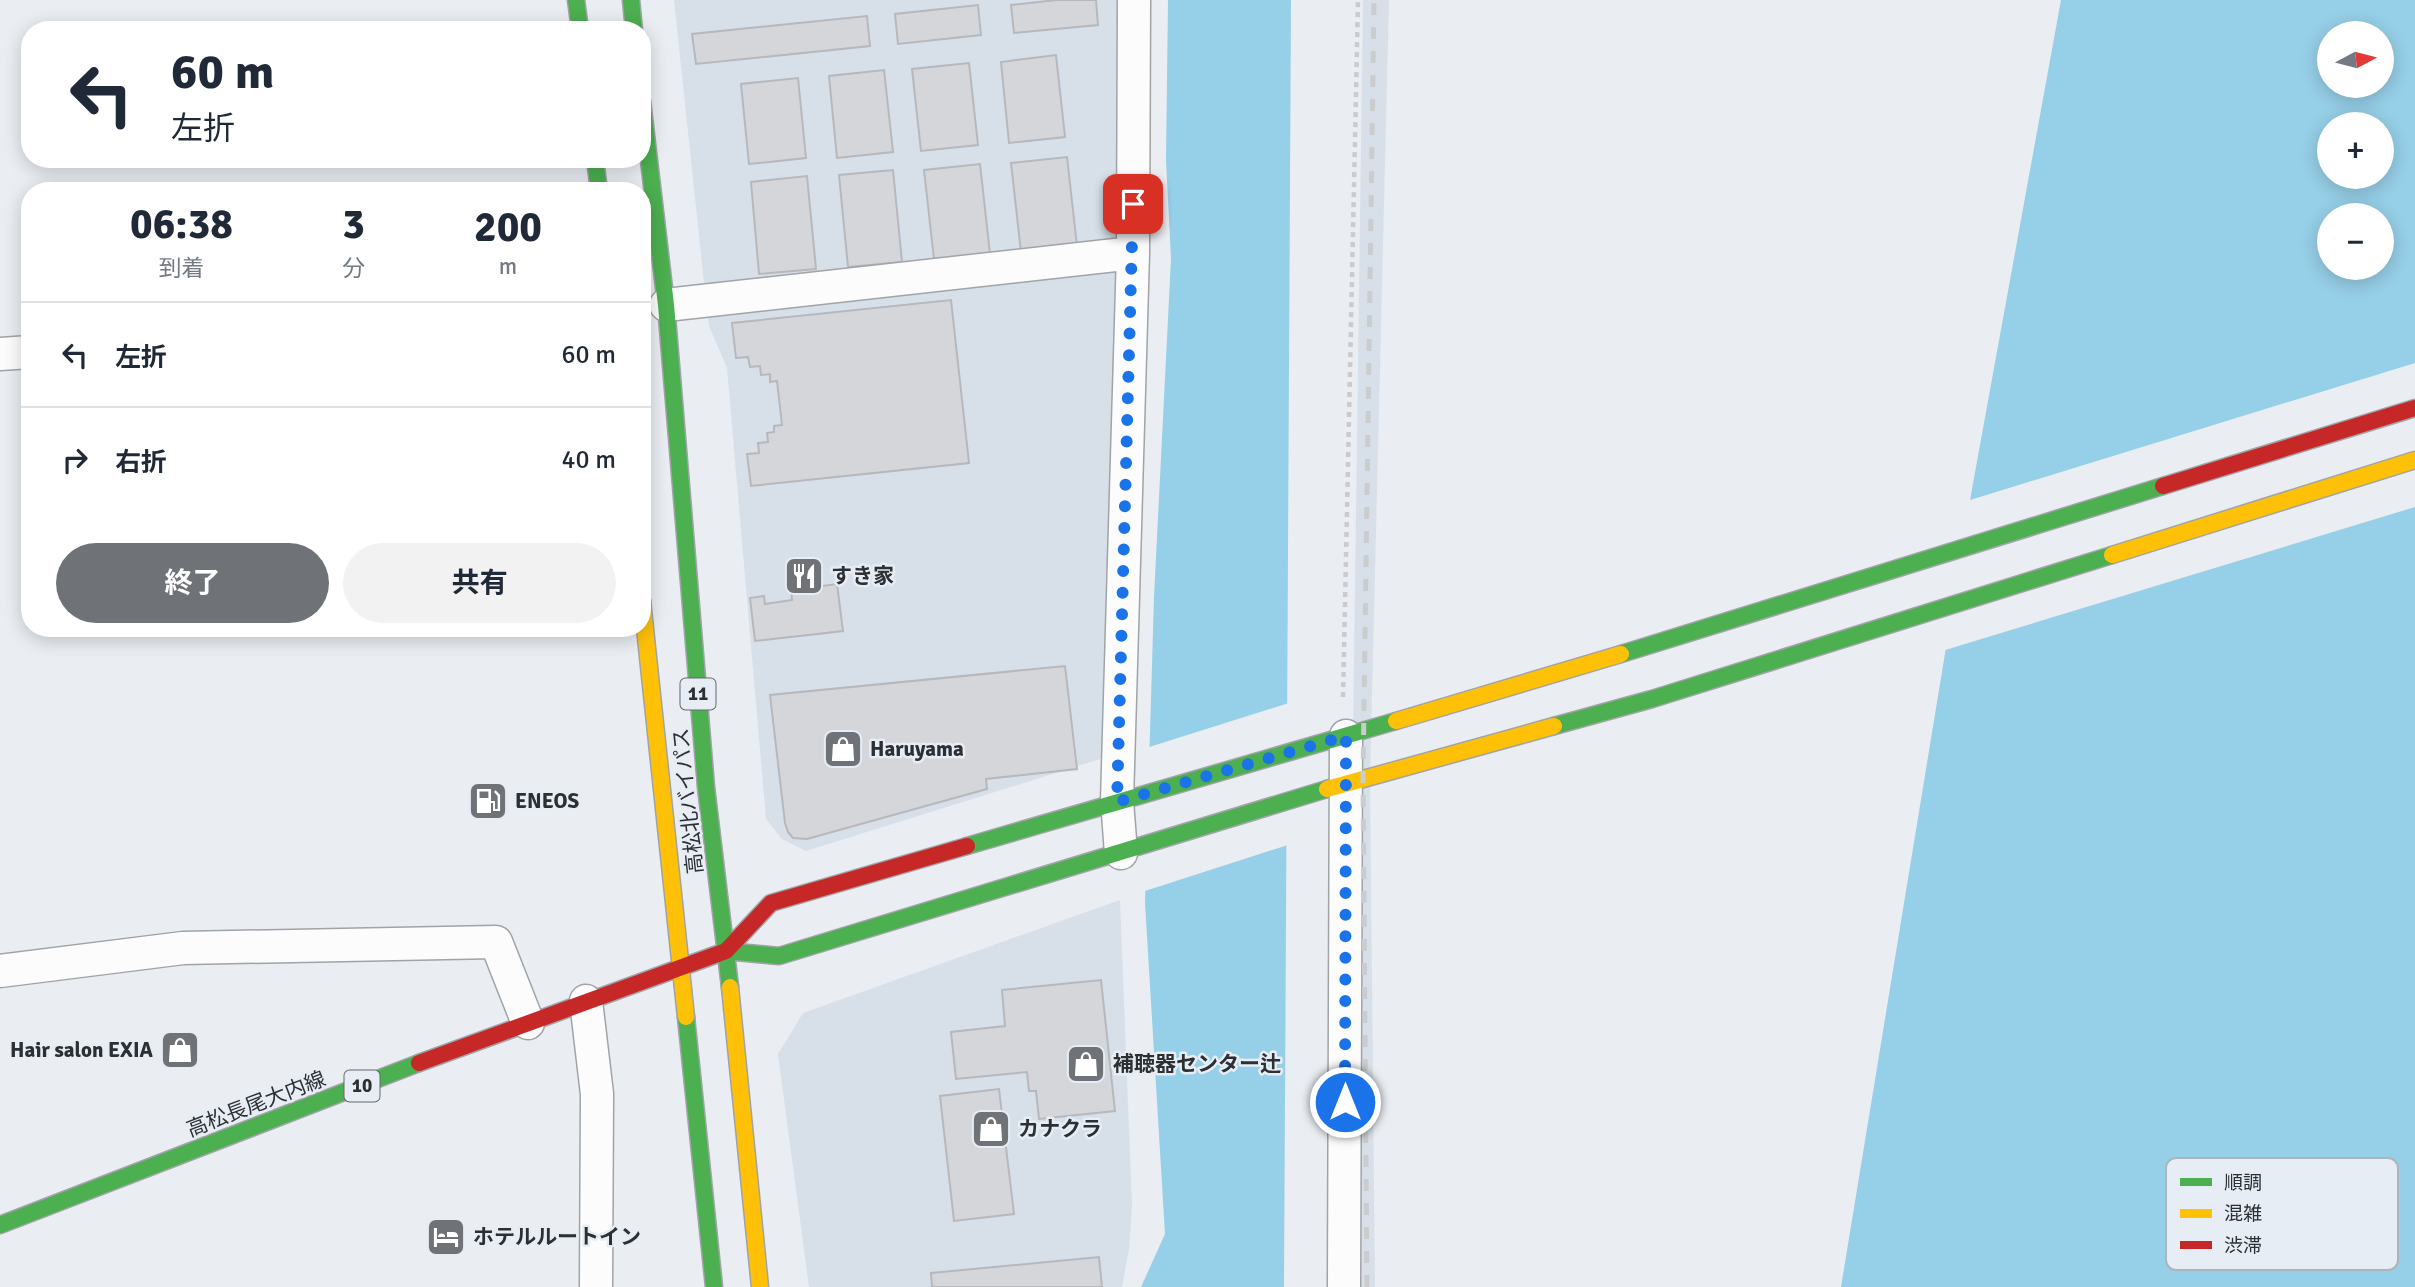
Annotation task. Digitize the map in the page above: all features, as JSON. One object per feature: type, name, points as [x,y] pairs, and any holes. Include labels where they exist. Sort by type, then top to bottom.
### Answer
[{"type":"main road","points":[[576,0],[579,21]]},
{"type":"main road","points":[[631,0],[633,21]]},
{"type":"main road","name":"高松北バイパス","points":[[650,168],[666,305],[706,787],[726,951],[760,1287]]},
{"type":"main road","points":[[726,951],[771,903],[1656,644],[2415,408]]},
{"type":"main road","points":[[726,951],[779,957],[1346,784],[1652,699],[2415,460]]},
{"type":"main road","name":"高松北バイパス","points":[[646,637],[714,1287]]},
{"type":"main road","name":"高松長尾大内線","points":[[0,1225],[586,1001],[726,951]]},
{"type":"street","points":[[1129,851],[1134,0]]},
{"type":"street","points":[[666,305],[1133,253]]},
{"type":"street","points":[[0,354],[21,353]]},
{"type":"street","points":[[1344,1287],[1346,736]]},
{"type":"street","points":[[0,971],[183,948],[496,942],[528,1023]]},
{"type":"street","points":[[586,1001],[597,1094],[596,1287]]},
{"type":"path","points":[[1346,736],[1343,700],[1357,0]]},
{"type":"shaded area","points":[[674,0],[1124,0],[1122,247],[705,292]]},
{"type":"shaded area","points":[[1363,0],[1389,0],[1370,777],[1375,1287],[1355,1287],[1353,734]]},
{"type":"shaded area","points":[[1122,265],[1110,756],[806,851],[782,839],[766,819],[727,368],[709,326],[707,308]]},
{"type":"shaded area","points":[[1120,900],[1132,1206],[1129,1249],[1122,1287],[809,1287],[778,1054],[803,1013]]},
{"type":"water","points":[[1168,0],[1291,0],[1284,1287],[1141,1287],[1165,1234],[1145,903],[1154,597],[1171,259],[1166,160]]},
{"type":"water","points":[[2061,0],[2415,0],[2415,1287],[1841,1287],[1972,489]]},
{"type":"pier","points":[[2415,363],[2415,507],[1942,651],[1967,501]]},
{"type":"pier","points":[[1292,702],[1291,844],[1142,892],[1146,748]]},
{"type":"building","points":[[1057,0],[1096,0],[1098,25],[1014,33],[1011,5]]},
{"type":"building","points":[[978,5],[981,35],[898,44],[895,14]]},
{"type":"building","points":[[867,16],[870,46],[696,64],[692,34]]},
{"type":"building","points":[[1056,55],[1065,137],[1009,143],[1001,62]]},
{"type":"building","points":[[969,63],[978,145],[921,151],[912,69]]},
{"type":"building","points":[[884,70],[893,152],[837,158],[829,76]]},
{"type":"building","points":[[798,78],[806,158],[749,164],[741,84]]},
{"type":"building","points":[[1067,157],[1077,246],[1021,252],[1011,163]]},
{"type":"building","points":[[980,164],[990,254],[934,259],[924,170]]},
{"type":"building","points":[[893,170],[902,262],[848,267],[839,175]]},
{"type":"building","points":[[807,176],[816,269],[759,274],[751,182]]},
{"type":"building","points":[[951,300],[969,463],[751,486],[747,454],[759,453],[758,443],[768,442],[767,433],[774,432],[774,426],[782,425],[777,381],[770,382],[770,374],[761,375],[760,366],[750,367],[748,357],[736,358],[732,323]]},
{"type":"building","points":[[837,584],[843,631],[755,641],[750,598],[764,596],[765,604],[792,600],[791,590]]},
{"type":"building","points":[[1065,666],[1077,769],[986,779],[987,789],[807,839],[793,838],[788,832],[770,695]]},
{"type":"building","points":[[1101,980],[1115,1111],[1039,1119],[1036,1091],[1029,1091],[1027,1072],[956,1079],[951,1032],[1005,1026],[1002,990]]},
{"type":"building","points":[[999,1089],[1014,1214],[954,1221],[940,1096]]},
{"type":"building","points":[[1099,1257],[1102,1287],[932,1287],[931,1273]]},
{"type":"railway","points":[[1367,1287],[1363,778],[1374,0]]},
{"type":"traffic: fast","points":[[576,0],[579,21]]},
{"type":"traffic: fast","points":[[631,0],[633,21]]},
{"type":"traffic: fast","points":[[596,168],[598,182]]},
{"type":"traffic: fast","points":[[650,168],[666,305],[706,787],[730,987]]},
{"type":"traffic: fast","points":[[1621,654],[2163,486]]},
{"type":"traffic: fast","points":[[1554,726],[1652,699],[2112,555]]},
{"type":"traffic: fast","points":[[967,846],[1396,721]]},
{"type":"traffic: fast","points":[[726,951],[779,956],[1327,789]]},
{"type":"traffic: fast","points":[[686,1017],[714,1287]]},
{"type":"traffic: fast","points":[[0,1225],[419,1063]]},
{"type":"traffic: slow","points":[[2112,555],[2415,460]]},
{"type":"traffic: slow","points":[[646,637],[686,1017]]},
{"type":"traffic: slow","points":[[1396,721],[1621,654]]},
{"type":"traffic: slow","points":[[1327,789],[1554,726]]},
{"type":"traffic: slow","points":[[730,987],[760,1287]]},
{"type":"traffic: jam","points":[[2163,486],[2415,408]]},
{"type":"traffic: jam","points":[[726,951],[771,903],[967,846]]},
{"type":"traffic: jam","points":[[419,1063],[726,951]]},
{"type":"place","name":"すき家","points":[[804,576]]},
{"type":"place","name":"Haruyama","points":[[843,749]]},
{"type":"place","name":"ENEOS","points":[[488,801]]},
{"type":"place","name":"Hair salon EXIA","points":[[180,1050]]},
{"type":"place","name":"補聴器センター辻","points":[[1086,1064]]},
{"type":"place","name":"カナクラ","points":[[991,1129]]},
{"type":"place","name":"ホテルルートイン","points":[[446,1237]]},
{"type":"route","points":[[1133,204],[1117,802],[1346,736],[1345,1102]]}]
